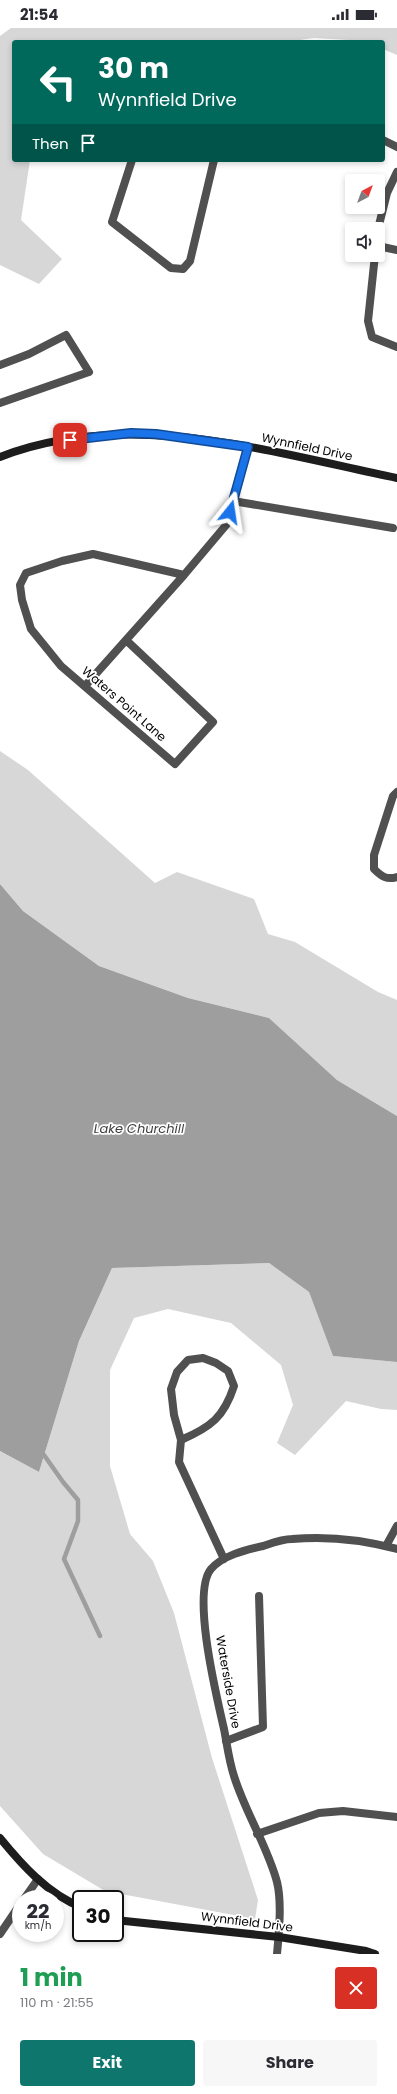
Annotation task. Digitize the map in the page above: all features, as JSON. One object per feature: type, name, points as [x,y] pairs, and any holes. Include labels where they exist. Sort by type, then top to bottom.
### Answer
[{"type":"street","points":[[385,141],[397,147]]},
{"type":"street","points":[[131,162],[112,222],[171,268],[183,269],[190,261],[214,162]]},
{"type":"street","points":[[380,222],[387,193],[397,172]]},
{"type":"street","points":[[385,247],[397,250]]},
{"type":"street","points":[[374,262],[368,320],[372,337],[397,347]]},
{"type":"street","points":[[0,365],[29,354],[66,335],[89,372],[0,403]]},
{"type":"street","name":"Wynnfield Drive","points":[[0,458],[54,442],[131,433],[168,435],[248,447],[397,478]]},
{"type":"street","points":[[85,686],[184,575],[227,524],[248,447]]},
{"type":"street","points":[[233,501],[393,528]]},
{"type":"street","name":"Waters Point Lane","points":[[126,640],[213,722],[175,764],[61,666],[31,629],[22,600],[20,585],[26,573],[62,561],[93,554],[184,575]]},
{"type":"street","points":[[397,792],[393,796],[374,856],[374,869],[380,875],[389,879],[397,877]]},
{"type":"street","points":[[181,1440],[208,1426],[219,1416],[229,1402],[234,1386],[228,1372],[216,1362],[203,1358],[188,1360],[177,1372],[171,1389],[174,1415],[181,1440],[179,1462],[224,1559]]},
{"type":"street","points":[[386,1546],[397,1526]]},
{"type":"street","name":"Waterside Drive","points":[[277,1954],[279,1938],[277,1884],[268,1854],[257,1834],[234,1776],[209,1660],[203,1599],[205,1582],[211,1569],[224,1559],[249,1550],[291,1539],[323,1538],[386,1546],[397,1549]]},
{"type":"street","points":[[226,1741],[263,1727],[259,1596]]},
{"type":"street","points":[[257,1834],[319,1813],[343,1811],[397,1817]]},
{"type":"street","points":[[0,1838],[20,1864],[72,1903]]},
{"type":"street","points":[[30,1890],[38,1879]]},
{"type":"street","points":[[0,1934],[12,1916]]},
{"type":"street","name":"Wynnfield Drive","points":[[124,1921],[279,1938],[366,1951],[375,1954]]},
{"type":"shaded area","points":[[11,28],[397,28],[397,55],[385,50],[385,40],[314,38],[300,40],[12,40],[12,162],[30,162],[21,220],[62,259],[39,284],[0,265],[0,36]]},
{"type":"shaded area","points":[[0,751],[28,770],[155,883],[177,872],[254,899],[268,934],[295,942],[378,992],[397,1000],[397,1116],[337,1080],[269,1018],[188,998],[99,966],[23,911],[0,884]]},
{"type":"shaded area","points":[[269,1263],[309,1292],[333,1356],[397,1362],[397,1410],[381,1409],[346,1401],[295,1455],[277,1443],[293,1405],[281,1365],[231,1323],[168,1309],[134,1318],[110,1370],[110,1466],[130,1534],[153,1561],[174,1613],[212,1758],[258,1900],[255,1919],[124,1895],[124,1890],[103,1890],[43,1854],[0,1806],[0,1451],[39,1472],[79,1341],[112,1268]]},
{"type":"water","name":"Lake Churchill","points":[[0,884],[23,911],[99,966],[188,998],[269,1018],[337,1080],[397,1116],[397,1362],[333,1356],[309,1292],[269,1263],[112,1268],[79,1341],[39,1472],[0,1451]]},
{"type":"waterway","points":[[44,1455],[78,1500],[78,1521],[64,1559],[100,1636]]},
{"type":"route","points":[[70,440],[131,433],[168,435],[248,447],[230,512]]}]
